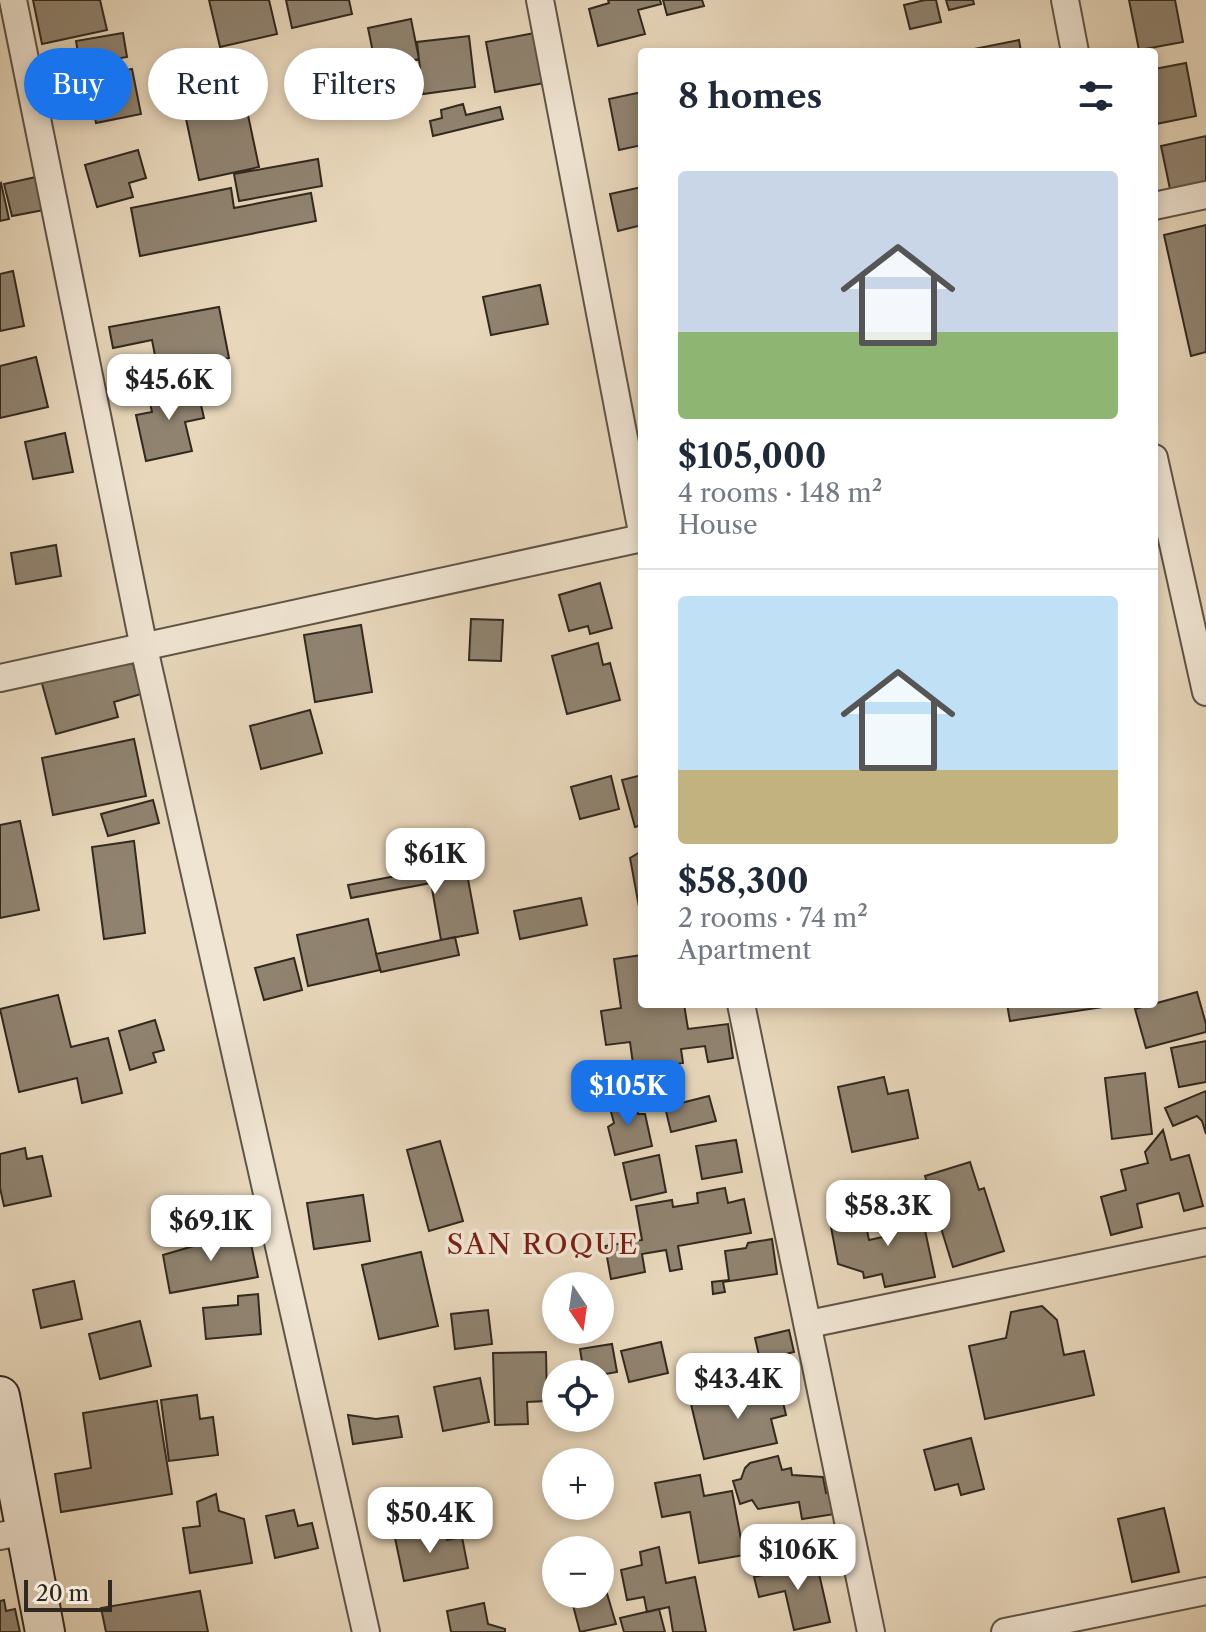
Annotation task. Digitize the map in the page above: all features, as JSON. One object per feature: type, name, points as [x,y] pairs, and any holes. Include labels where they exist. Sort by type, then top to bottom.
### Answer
[{"type":"main road","points":[[0,1396],[13,1534],[45,1632]]},
{"type":"street","points":[[13,0],[144,648],[366,1632]]},
{"type":"street","points":[[540,0],[638,514]]},
{"type":"street","points":[[1065,0],[1074,48]]},
{"type":"street","points":[[1158,205],[1206,195]]},
{"type":"street","points":[[1158,476],[1206,692]]},
{"type":"street","points":[[0,678],[638,536]]},
{"type":"street","points":[[742,1008],[871,1632]]},
{"type":"street","points":[[809,1324],[1206,1242]]},
{"type":"street","points":[[1005,1632],[1206,1591]]},
{"type":"building","points":[[33,0],[100,0],[107,30],[42,44]]},
{"type":"building","points":[[209,0],[269,0],[277,34],[220,47]]},
{"type":"building","points":[[286,0],[349,0],[352,14],[292,28]]},
{"type":"building","points":[[608,0],[660,0],[661,4],[638,10],[645,34],[598,46],[589,9],[609,3]]},
{"type":"building","points":[[663,0],[702,0],[704,6],[667,15]]},
{"type":"building","points":[[936,0],[941,22],[910,29],[904,5]]},
{"type":"building","points":[[946,0],[973,0],[974,4],[949,10]]},
{"type":"building","points":[[1129,0],[1175,0],[1183,42],[1139,48]]},
{"type":"building","points":[[411,19],[417,48],[372,48],[368,28]]},
{"type":"building","points":[[540,32],[550,82],[495,92],[486,42]]},
{"type":"building","points":[[123,33],[126,48],[77,48],[76,41]]},
{"type":"building","points":[[469,36],[475,87],[424,94],[424,48],[418,48],[417,42]]},
{"type":"building","points":[[1019,40],[1020,48],[979,48]]},
{"type":"building","points":[[1186,63],[1196,116],[1158,124],[1158,68]]},
{"type":"building","points":[[132,69],[141,114],[132,116]]},
{"type":"building","points":[[638,93],[638,146],[619,150],[609,99]]},
{"type":"building","points":[[463,104],[466,115],[500,107],[503,119],[433,136],[430,121],[442,118],[441,110]]},
{"type":"building","points":[[186,120],[249,120],[259,167],[199,180]]},
{"type":"building","points":[[1206,136],[1206,181],[1170,189],[1161,146]]},
{"type":"building","points":[[138,150],[146,178],[129,183],[133,197],[97,207],[85,165]]},
{"type":"building","points":[[318,159],[322,186],[239,201],[234,174]]},
{"type":"building","points":[[36,177],[44,210],[12,216],[4,184]]},
{"type":"building","points":[[0,184],[9,219],[0,221]]},
{"type":"building","points":[[231,188],[234,208],[311,193],[316,221],[140,256],[131,208]]},
{"type":"building","points":[[638,188],[638,226],[618,231],[610,194]]},
{"type":"building","points":[[1206,225],[1206,352],[1191,356],[1164,235]]},
{"type":"building","points":[[13,271],[24,326],[0,331],[0,274]]},
{"type":"building","points":[[540,285],[548,324],[491,335],[483,297]]},
{"type":"building","points":[[219,307],[229,358],[158,371],[152,340],[113,348],[109,327]]},
{"type":"building","points":[[36,357],[48,407],[0,418],[0,366]]},
{"type":"building","points":[[196,383],[204,418],[185,422],[192,451],[146,461],[136,415],[152,412],[148,394]]},
{"type":"building","points":[[65,433],[73,472],[33,479],[25,442]]},
{"type":"building","points":[[56,545],[61,576],[16,584],[11,553]]},
{"type":"building","points":[[600,583],[612,628],[590,634],[588,626],[569,631],[559,595]]},
{"type":"building","points":[[471,619],[503,620],[501,661],[469,660]]},
{"type":"building","points":[[361,625],[372,692],[315,702],[304,635]]},
{"type":"building","points":[[598,643],[603,665],[610,663],[620,700],[567,714],[552,656]]},
{"type":"building","points":[[131,656],[141,694],[114,702],[118,717],[56,734],[41,680]]},
{"type":"building","points":[[310,710],[322,753],[261,769],[250,726]]},
{"type":"building","points":[[134,739],[146,796],[53,815],[42,758]]},
{"type":"building","points":[[611,776],[619,809],[580,819],[571,787]]},
{"type":"building","points":[[638,776],[638,826],[635,827],[622,780]]},
{"type":"building","points":[[153,800],[159,823],[108,836],[101,814]]},
{"type":"building","points":[[20,821],[39,910],[0,918],[0,825]]},
{"type":"building","points":[[134,841],[145,933],[104,939],[92,847]]},
{"type":"building","points":[[638,853],[638,901],[630,858]]},
{"type":"building","points":[[465,863],[478,933],[441,940],[431,883],[351,898],[348,885]]},
{"type":"building","points":[[581,898],[587,925],[520,939],[514,911]]},
{"type":"building","points":[[368,919],[380,970],[308,986],[297,935]]},
{"type":"building","points":[[455,937],[459,955],[381,972],[376,954]]},
{"type":"building","points":[[638,956],[638,1008],[685,1008],[688,1029],[728,1024],[733,1058],[708,1062],[705,1046],[681,1049],[683,1063],[634,1071],[630,1042],[606,1045],[601,1011],[621,1008],[614,959]]},
{"type":"building","points":[[294,958],[302,990],[264,1000],[255,968]]},
{"type":"building","points":[[1197,992],[1206,1032],[1146,1048],[1135,1009],[1158,1008],[1158,1003]]},
{"type":"building","points":[[58,995],[71,1047],[108,1038],[122,1093],[82,1103],[77,1078],[19,1092],[0,1009]]},
{"type":"building","points":[[1008,1008],[1097,1008],[1010,1021]]},
{"type":"building","points":[[155,1020],[164,1050],[153,1053],[156,1062],[130,1070],[119,1031]]},
{"type":"building","points":[[1206,1041],[1206,1082],[1179,1087],[1171,1048]]},
{"type":"building","points":[[1145,1073],[1152,1134],[1112,1139],[1105,1078]]},
{"type":"building","points":[[884,1077],[888,1094],[908,1090],[918,1138],[852,1152],[838,1087]]},
{"type":"building","points":[[1206,1091],[1206,1134],[1197,1116],[1173,1126],[1165,1108]]},
{"type":"building","points":[[709,1096],[716,1121],[671,1132],[665,1107]]},
{"type":"building","points":[[634,1098],[638,1114],[645,1114],[652,1146],[615,1155],[608,1127],[614,1123],[609,1104]]},
{"type":"building","points":[[1163,1130],[1171,1160],[1189,1155],[1203,1206],[1184,1211],[1179,1193],[1137,1204],[1142,1227],[1111,1235],[1101,1197],[1126,1190],[1121,1170],[1148,1163],[1145,1152]]},
{"type":"building","points":[[736,1140],[742,1172],[702,1179],[696,1146]]},
{"type":"building","points":[[440,1141],[463,1221],[429,1231],[407,1150]]},
{"type":"building","points":[[25,1148],[27,1159],[42,1156],[51,1196],[4,1206],[0,1188],[0,1154]]},
{"type":"building","points":[[659,1155],[666,1192],[631,1200],[623,1163]]},
{"type":"building","points":[[970,1162],[979,1190],[984,1188],[1004,1251],[953,1267],[925,1176]]},
{"type":"building","points":[[725,1188],[728,1203],[744,1199],[751,1233],[678,1246],[682,1269],[670,1271],[666,1250],[642,1254],[645,1272],[614,1278],[614,1272],[610,1272],[605,1246],[642,1240],[636,1206],[672,1200],[673,1207],[698,1203],[697,1193]]},
{"type":"building","points":[[363,1195],[370,1241],[314,1249],[307,1203]]},
{"type":"building","points":[[222,1196],[229,1233],[187,1242],[180,1205]]},
{"type":"building","points":[[919,1202],[935,1277],[885,1287],[882,1274],[864,1278],[863,1272],[838,1264],[831,1227],[865,1221],[869,1240],[892,1235],[887,1209]]},
{"type":"building","points":[[248,1230],[258,1277],[170,1293],[163,1255]]},
{"type":"building","points":[[772,1239],[777,1274],[723,1282],[725,1292],[713,1294],[712,1282],[729,1280],[725,1251]]},
{"type":"building","points":[[421,1252],[438,1326],[379,1339],[362,1265]]},
{"type":"building","points":[[74,1281],[82,1319],[41,1328],[33,1290]]},
{"type":"building","points":[[258,1294],[261,1334],[206,1339],[203,1308],[238,1305],[238,1296]]},
{"type":"building","points":[[1042,1306],[1057,1320],[1064,1355],[1084,1351],[1094,1395],[985,1419],[969,1346],[1006,1338],[1011,1312]]},
{"type":"building","points":[[488,1310],[492,1344],[455,1349],[451,1314]]},
{"type":"building","points":[[140,1321],[151,1366],[100,1379],[89,1334]]},
{"type":"building","points":[[789,1330],[794,1352],[760,1360],[755,1338]]},
{"type":"building","points":[[661,1342],[668,1373],[629,1382],[621,1351]]},
{"type":"building","points":[[612,1344],[617,1372],[614,1373],[614,1360],[582,1360],[580,1349]]},
{"type":"building","points":[[546,1352],[546,1360],[542,1360],[542,1401],[527,1402],[528,1424],[495,1425],[493,1353]]},
{"type":"building","points":[[480,1378],[489,1422],[443,1431],[434,1387]]},
{"type":"building","points":[[779,1385],[786,1415],[771,1419],[777,1443],[704,1459],[691,1404]]},
{"type":"building","points":[[197,1395],[200,1419],[213,1417],[218,1455],[169,1461],[161,1400]]},
{"type":"building","points":[[157,1401],[172,1494],[61,1512],[55,1474],[91,1468],[83,1413]]},
{"type":"building","points":[[348,1415],[376,1419],[398,1416],[402,1437],[353,1444]]},
{"type":"building","points":[[971,1438],[984,1489],[961,1495],[958,1484],[935,1490],[924,1450]]},
{"type":"building","points":[[778,1456],[782,1470],[791,1468],[792,1475],[823,1477],[826,1493],[835,1491],[835,1514],[802,1519],[799,1502],[758,1509],[752,1500],[740,1504],[733,1481],[741,1479],[750,1463]]},
{"type":"building","points":[[700,1475],[704,1496],[732,1491],[744,1555],[699,1563],[690,1512],[662,1517],[655,1483]]},
{"type":"building","points":[[216,1494],[219,1511],[244,1519],[252,1563],[190,1573],[183,1528],[200,1526],[197,1502]]},
{"type":"building","points":[[1164,1508],[1179,1572],[1132,1582],[1118,1519]]},
{"type":"building","points":[[294,1510],[298,1526],[312,1523],[318,1548],[275,1558],[266,1516]]},
{"type":"building","points":[[807,1525],[810,1547],[776,1552],[773,1531]]},
{"type":"building","points":[[445,1529],[447,1540],[462,1537],[468,1568],[404,1581],[395,1538]]},
{"type":"building","points":[[659,1547],[666,1583],[695,1577],[706,1632],[673,1632],[669,1607],[647,1612],[644,1597],[627,1600],[621,1570],[642,1565],[640,1552]]},
{"type":"building","points":[[815,1556],[830,1622],[794,1630],[785,1591],[759,1597],[754,1577],[777,1572],[789,1562]]},
{"type":"building","points":[[200,1591],[208,1632],[106,1632],[101,1608]]},
{"type":"building","points":[[4,1600],[6,1611],[15,1609],[20,1632],[0,1632],[0,1601]]},
{"type":"building","points":[[484,1603],[488,1624],[505,1629],[505,1632],[451,1632],[447,1611]]},
{"type":"building","points":[[574,1608],[611,1608],[616,1624],[580,1632]]},
{"type":"building","points":[[659,1609],[665,1632],[624,1632],[620,1618]]},
{"type":"district","name":"SAN ROQUE","points":[[543,1244]]}]
